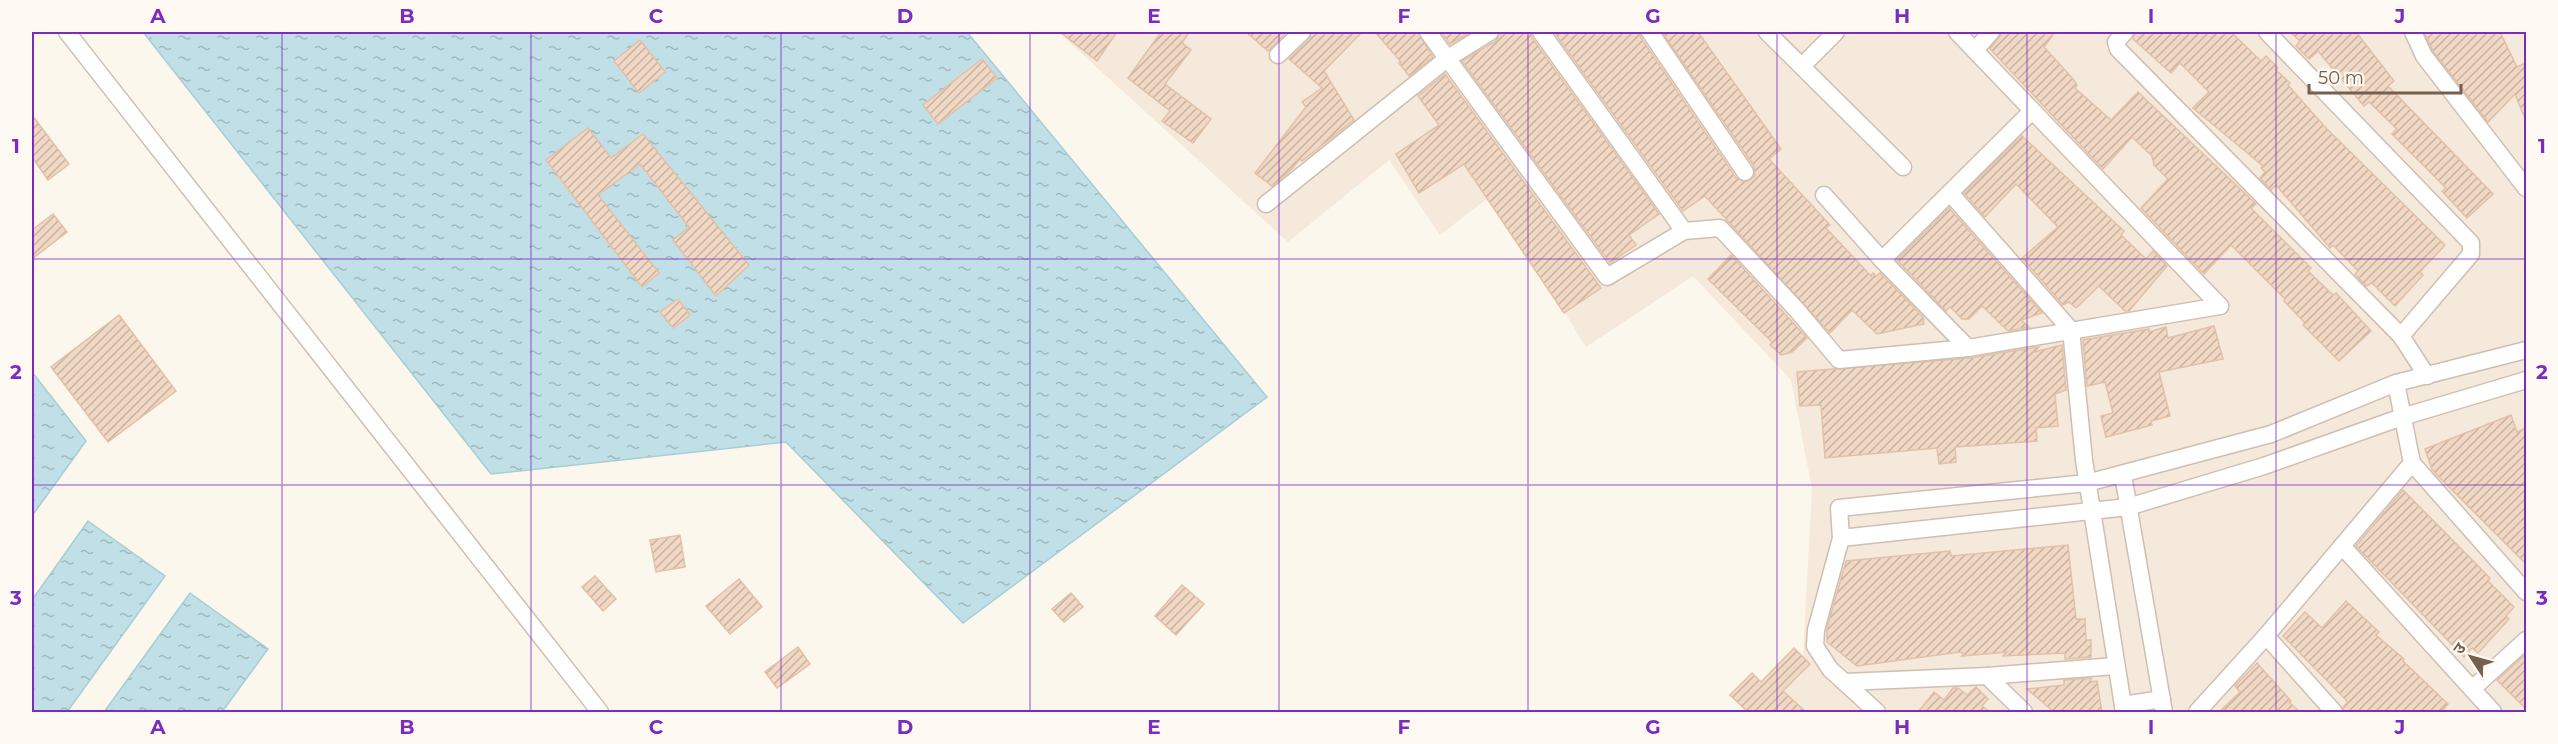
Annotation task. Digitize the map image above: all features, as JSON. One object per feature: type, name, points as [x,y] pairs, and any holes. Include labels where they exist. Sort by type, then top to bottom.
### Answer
[{"type":"street","points":[[67,32],[600,712]]},
{"type":"street","points":[[1278,55],[1302,32]]},
{"type":"street","points":[[1428,32],[1607,277],[1684,231],[1720,228],[1797,309],[1839,360],[1968,348],[2220,306],[2032,111],[1976,49],[1957,32]]},
{"type":"street","points":[[1266,204],[1448,58],[1490,32]]},
{"type":"street","points":[[1541,32],[1684,231]]},
{"type":"street","points":[[1650,32],[1745,172]]},
{"type":"street","points":[[1767,32],[1903,167]]},
{"type":"street","points":[[1802,66],[1836,32]]},
{"type":"street","points":[[1976,49],[1991,32]]},
{"type":"street","points":[[2125,32],[2116,42],[2118,49],[2401,336],[2427,376]]},
{"type":"street","points":[[2267,32],[2470,243],[2471,254],[2401,336]]},
{"type":"street","points":[[2413,32],[2424,56],[2526,188]]},
{"type":"street","points":[[1882,260],[2032,111]]},
{"type":"street","points":[[1950,193],[2071,330],[2087,483],[2115,666],[2124,709],[2163,706],[2123,475]]},
{"type":"street","points":[[1824,195],[1882,260],[1968,348]]},
{"type":"street","points":[[1877,712],[1821,658],[1815,646],[1816,630],[1841,538],[1839,508],[2087,483],[2123,475],[2271,434],[2396,383],[2526,350]]},
{"type":"street","points":[[1841,538],[2092,513],[2128,507],[2264,466],[2402,417],[2526,380]]},
{"type":"street","points":[[2396,383],[2412,463],[2526,592]]},
{"type":"street","points":[[2197,712],[2266,636],[2412,463]]},
{"type":"street","points":[[2342,546],[2493,712]]},
{"type":"street","points":[[2266,636],[2334,712]]},
{"type":"street","points":[[2472,689],[2526,640]]},
{"type":"street","points":[[1845,682],[1987,676],[2115,666]]},
{"type":"street","points":[[1987,676],[2024,712]]},
{"type":"shaded area","points":[[1058,32],[2411,32],[2433,79],[2526,199],[2526,712],[1761,712],[1765,704],[1802,675],[1812,489],[1791,380],[1693,276],[1586,347],[1492,195],[1440,235],[1389,160],[1288,242]]},
{"type":"shaded area","points":[[2421,32],[2526,32],[2526,182],[2437,66]]},
{"type":"water","points":[[143,32],[967,32],[1267,397],[963,623],[786,442],[491,474]]},
{"type":"water","points":[[32,372],[86,441],[32,516]]},
{"type":"water","points":[[88,521],[165,576],[67,712],[32,712],[32,600]]},
{"type":"water","points":[[190,593],[268,649],[222,712],[104,712]]},
{"type":"building","points":[[1060,32],[1117,32],[1097,61]]},
{"type":"building","points":[[1161,32],[1189,32],[1182,43],[1191,50],[1165,84],[1211,119],[1193,143],[1162,121],[1170,111],[1128,78]]},
{"type":"building","points":[[1246,32],[1287,32],[1268,51]]},
{"type":"building","points":[[1312,32],[1362,32],[1324,71],[1354,120],[1302,161],[1300,159],[1272,186],[1255,173],[1306,107],[1302,102],[1322,88],[1289,59],[1309,40]]},
{"type":"building","points":[[1375,32],[1418,32],[1433,57],[1409,76],[1399,63],[1401,62]]},
{"type":"building","points":[[1441,32],[1471,32],[1450,44]]},
{"type":"building","points":[[1500,32],[1531,32],[1532,38],[1659,214],[1629,235],[1636,245],[1610,263],[1462,61],[1496,41]]},
{"type":"building","points":[[1554,32],[1640,32],[1641,38],[1736,178],[1746,182],[1755,176],[1754,166],[1662,32],[1698,32],[1781,149],[1769,159],[1830,225],[1826,228],[1871,276],[1873,273],[1876,276],[1880,273],[1923,317],[1924,324],[1877,334],[1852,310],[1830,333],[1705,196],[1683,211]]},
{"type":"building","points":[[2003,32],[2055,32],[2044,47],[2073,79],[2077,85],[2075,88],[2111,120],[2138,92],[2256,204],[2251,208],[2311,268],[2308,271],[2333,295],[2336,293],[2371,331],[2339,361],[2303,325],[2305,323],[2284,301],[2285,299],[2231,245],[2204,274],[2141,208],[2168,179],[2154,165],[2152,156],[2132,137],[2103,169],[1990,49]]},
{"type":"building","points":[[2135,32],[2231,32],[2261,61],[2266,56],[2278,68],[2276,70],[2290,83],[2288,85],[2325,127],[2445,245],[2420,272],[2423,275],[2395,306],[2372,283],[2366,286],[2355,274],[2358,271],[2333,245],[2330,248],[2276,185],[2271,190],[2260,178],[2265,172],[2261,168],[2263,166],[2193,108],[2209,92],[2180,63],[2171,73],[2133,39]]},
{"type":"building","points":[[2290,32],[2356,32],[2394,81],[2388,86],[2493,194],[2467,218],[2442,191],[2446,188],[2392,134],[2397,129],[2369,102],[2364,106],[2318,51],[2309,59],[2296,46],[2300,41]]},
{"type":"building","points":[[2424,32],[2500,32],[2517,67],[2526,63],[2526,121],[2515,94],[2488,122],[2433,51]]},
{"type":"building","points":[[640,40],[665,72],[639,93],[614,61]]},
{"type":"building","points":[[982,59],[997,78],[938,124],[923,105]]},
{"type":"building","points":[[1445,74],[1601,288],[1564,313],[1464,164],[1419,193],[1396,154],[1439,125],[1418,96]]},
{"type":"building","points":[[32,115],[69,164],[48,180],[32,157]]},
{"type":"building","points":[[588,128],[611,158],[643,134],[749,265],[716,296],[673,240],[689,227],[640,164],[598,195],[659,273],[642,287],[546,160]]},
{"type":"building","points":[[2022,136],[2124,231],[2121,235],[2146,259],[2153,251],[2167,266],[2129,311],[2125,311],[2099,286],[2076,308],[2069,302],[2063,305],[2022,258],[2058,227],[2016,184],[1985,217],[1964,193]]},
{"type":"building","points":[[1949,208],[2042,313],[2021,320],[2029,327],[2008,331],[1982,306],[1969,319],[1962,319],[1950,307],[1946,311],[1897,260]]},
{"type":"building","points":[[53,214],[67,232],[32,259],[32,230]]},
{"type":"building","points":[[1731,255],[1807,338],[1792,352],[1781,355],[1770,345],[1772,342],[1708,279]]},
{"type":"building","points":[[678,299],[690,315],[673,328],[660,312]]},
{"type":"building","points":[[119,315],[176,391],[108,442],[51,367]]},
{"type":"building","points":[[2214,326],[2223,359],[2159,372],[2170,416],[2151,421],[2152,425],[2106,437],[2101,416],[2113,413],[2105,382],[2087,386],[2083,340],[2149,329],[2149,332],[2166,327],[2168,338]]},
{"type":"building","points":[[2062,345],[2066,390],[2055,394],[2058,426],[2036,428],[2037,441],[1955,447],[1956,462],[1939,464],[1937,448],[1825,458],[1821,405],[1800,406],[1797,372],[1969,358],[2039,347],[2034,352]]},
{"type":"building","points":[[2511,415],[2517,432],[2526,428],[2526,564],[2437,475],[2432,469],[2425,449]]},
{"type":"building","points":[[2403,490],[2490,578],[2488,581],[2514,607],[2506,616],[2509,619],[2478,653],[2472,648],[2464,657],[2356,546]]},
{"type":"building","points":[[680,535],[685,567],[656,572],[650,540]]},
{"type":"building","points":[[2068,545],[2076,619],[2085,619],[2086,640],[2091,640],[2091,657],[2065,659],[2065,653],[2003,656],[2007,652],[1962,656],[1964,654],[1960,652],[1857,666],[1827,642],[1827,628],[1846,561],[1950,551],[1951,556]]},
{"type":"building","points":[[595,576],[616,599],[603,611],[582,587]]},
{"type":"building","points":[[739,579],[762,607],[730,634],[706,606]]},
{"type":"building","points":[[1182,585],[1204,604],[1176,635],[1155,616]]},
{"type":"building","points":[[1071,593],[1083,607],[1064,622],[1052,609]]},
{"type":"building","points":[[2346,601],[2379,632],[2376,635],[2404,659],[2403,661],[2448,704],[2441,712],[2344,712],[2343,707],[2348,702],[2283,636],[2305,612],[2322,628]]},
{"type":"building","points":[[798,647],[810,664],[777,688],[765,672]]},
{"type":"building","points":[[1794,648],[1810,664],[1783,691],[1806,712],[1748,712],[1730,695],[1752,673],[1761,682]]},
{"type":"building","points":[[2526,654],[2526,709],[2497,680]]},
{"type":"building","points":[[2257,663],[2300,712],[2219,712],[2240,692],[2235,686]]},
{"type":"building","points":[[2091,678],[2091,682],[2097,681],[2102,712],[2054,712],[2027,689],[2064,685],[2064,680]]},
{"type":"building","points":[[1976,687],[1988,699],[1982,706],[1990,712],[1918,712],[1934,692],[1944,700],[1953,688],[1958,688],[1967,695]]}]
